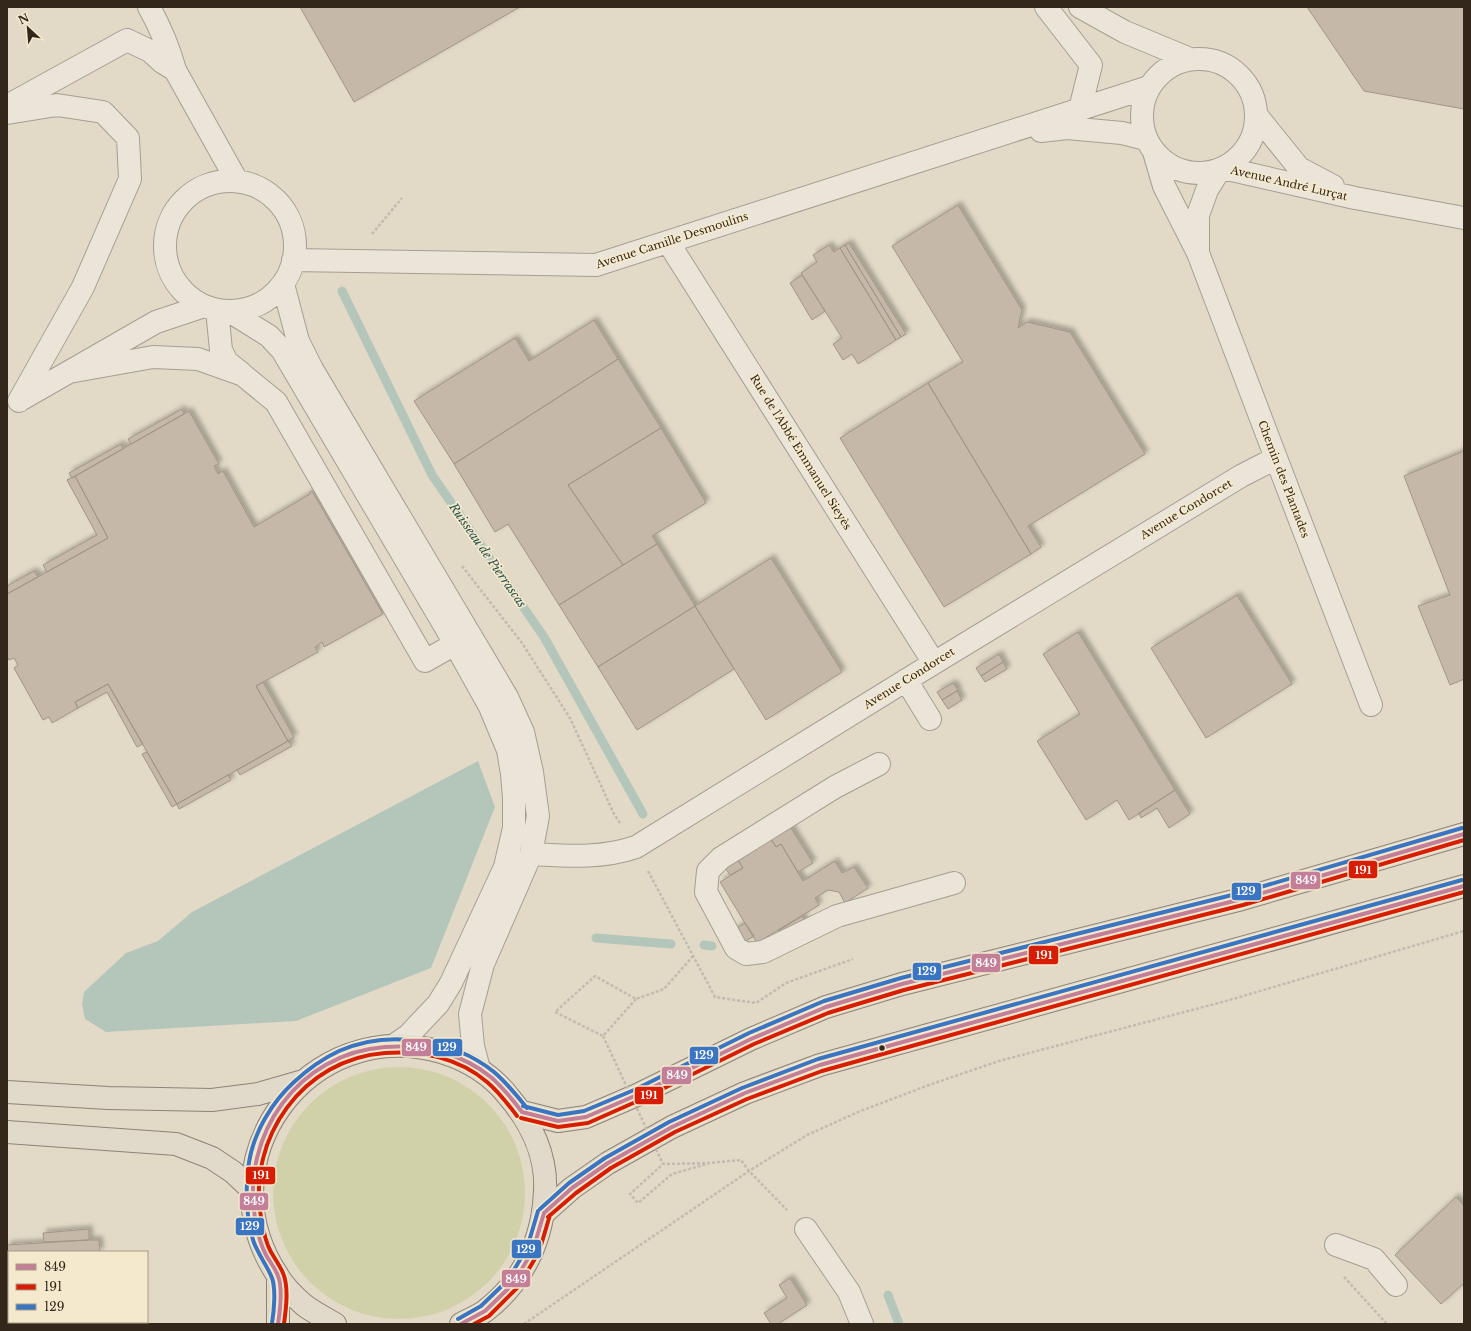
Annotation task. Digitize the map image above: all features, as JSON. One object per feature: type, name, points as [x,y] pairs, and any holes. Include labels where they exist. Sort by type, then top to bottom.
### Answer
[{"type":"main road","points":[[522,1112],[558,1121],[586,1117],[637,1095],[751,1039],[826,1007],[902,984],[1242,899],[1464,834]]},
{"type":"main road","points":[[544,1213],[572,1188],[608,1164],[672,1127],[745,1093],[820,1065],[1464,886]]},
{"type":"main road","points":[[335,1324],[304,1305],[278,1277],[263,1250],[254,1220],[252,1190],[256,1159],[266,1130],[282,1104],[303,1081],[330,1063],[360,1050],[393,1046],[423,1047],[452,1056],[479,1069],[503,1088],[522,1112],[534,1136],[542,1161],[546,1187],[544,1213],[534,1250],[513,1284],[485,1311],[460,1324]]},
{"type":"main road","points":[[7,1092],[108,1098],[212,1100],[258,1094],[303,1081]]},
{"type":"main road","points":[[7,1132],[176,1144],[212,1158],[233,1172],[252,1190]]},
{"type":"main road","points":[[278,1277],[278,1324]]},
{"type":"street","points":[[149,7],[171,53],[175,70],[238,181]]},
{"type":"street","points":[[1046,7],[1091,65],[1080,109]]},
{"type":"street","points":[[1080,7],[1125,32],[1190,58],[1210,59],[1229,66],[1244,79],[1254,96],[1257,116],[1255,132],[1248,147],[1237,159],[1222,169],[1202,173],[1184,171],[1168,164],[1150,146],[1142,122],[1142,104],[1149,87],[1164,70],[1174,64],[1190,58]]},
{"type":"street","points":[[7,106],[127,40],[150,51],[162,62],[175,70]]},
{"type":"street","name":"Avenue Camille Desmoulins","points":[[293,260],[596,266],[990,137],[1149,87]]},
{"type":"street","points":[[7,113],[57,105],[103,112],[128,138],[130,179],[83,287],[13,404]]},
{"type":"street","name":"Avenue André Lurçat","points":[[1257,116],[1299,168],[1355,198]]},
{"type":"street","name":"Avenue Camille Desmoulins","points":[[990,137],[1067,128],[1122,133],[1150,146]]},
{"type":"street","name":"Chemin des Plantades","points":[[1150,146],[1164,186],[1198,253],[1371,705]]},
{"type":"street","name":"Avenue André Lurçat","points":[[1222,169],[1355,198],[1464,218]]},
{"type":"street","name":"Chemin des Plantades","points":[[1198,253],[1198,215],[1206,190],[1222,169]]},
{"type":"street","points":[[13,404],[156,322],[217,309],[250,308],[268,299],[283,284],[293,260],[295,242],[292,224],[283,208],[270,195],[255,186],[238,181],[217,182],[197,189],[181,203],[170,220],[165,240],[166,261],[168,267],[174,279],[187,296],[217,309],[269,336],[282,350],[455,644],[490,707],[508,750],[514,798],[514,828],[505,868],[451,983],[438,1004],[409,1035],[393,1046]]},
{"type":"street","name":"Rue de l'Abbé Emmanuel Sieyès","points":[[668,242],[934,662]]},
{"type":"street","points":[[283,284],[298,341],[312,370],[507,697],[522,732],[532,772],[538,816],[531,854],[483,964],[470,1014],[473,1046],[479,1069]]},
{"type":"street","points":[[217,309],[221,350],[227,362],[276,402],[424,661],[455,644]]},
{"type":"street","points":[[69,372],[153,357],[198,359],[243,375]]},
{"type":"street","name":"Avenue Condorcet","points":[[531,854],[579,857],[620,852],[636,847],[934,662],[1241,476],[1276,458]]},
{"type":"street","points":[[906,680],[930,719]]},
{"type":"street","points":[[879,764],[835,787],[721,858],[708,871],[706,892],[736,948],[746,954],[763,952],[837,916],[954,883]]},
{"type":"street","points":[[1440,841],[1464,825]]},
{"type":"street","points":[[806,1229],[849,1292],[862,1324]]},
{"type":"street","points":[[1336,1246],[1374,1259],[1396,1285]]},
{"type":"path","points":[[350,260],[402,198]]},
{"type":"path","points":[[461,564],[522,643],[570,718],[614,814],[636,847],[714,997],[756,1003],[786,983],[853,959]]},
{"type":"path","points":[[524,1324],[749,1171],[807,1135],[858,1112],[929,1085],[999,1061],[1226,1001],[1464,931]]},
{"type":"path","points":[[603,1036],[636,999],[664,989],[693,956]]},
{"type":"path","points":[[636,999],[595,976],[555,1012],[603,1036],[663,1164]]},
{"type":"path","points":[[710,1163],[672,1174],[638,1203],[630,1194],[663,1164],[710,1163],[741,1160],[749,1171],[806,1229]]},
{"type":"path","points":[[1340,1273],[1387,1324]]},
{"type":"green space","points":[[387,1067],[411,1067],[436,1072],[447,1076],[479,1095],[497,1113],[516,1145],[520,1156],[525,1181],[523,1218],[516,1241],[497,1273],[479,1291],[447,1310],[436,1314],[411,1319],[387,1319],[362,1314],[351,1310],[319,1291],[301,1273],[282,1241],[278,1230],[273,1205],[273,1181],[278,1156],[282,1145],[301,1113],[319,1095],[351,1076],[362,1072]]},
{"type":"shaded area","points":[[478,761],[495,807],[431,968],[296,1021],[106,1032],[85,1019],[82,1004],[84,992],[126,953],[158,941],[192,912]]},
{"type":"building","points":[[300,7],[520,7],[354,102]]},
{"type":"building","points":[[1307,7],[1464,7],[1464,109],[1364,91]]},
{"type":"building","points":[[958,205],[1022,310],[1018,328],[1027,322],[1070,332],[1145,454],[1028,526],[1041,547],[1031,554],[928,383],[963,362],[892,246]]},
{"type":"building","points":[[849,243],[906,334],[901,337],[845,245]]},
{"type":"building","points":[[829,245],[834,252],[840,248],[896,340],[858,364],[852,354],[843,360],[833,344],[842,338],[801,273],[817,262],[813,255]]},
{"type":"building","points":[[845,245],[901,337],[896,340],[840,248]]},
{"type":"building","points":[[802,275],[825,311],[812,320],[790,283]]},
{"type":"building","points":[[594,320],[618,359],[454,464],[414,401],[515,338],[529,361]]},
{"type":"building","points":[[618,359],[661,428],[568,485],[623,565],[559,605],[508,524],[495,532],[454,464]]},
{"type":"building","points":[[928,383],[1031,554],[944,607],[840,438]]},
{"type":"building","points":[[182,409],[184,414],[131,444],[128,439]]},
{"type":"building","points":[[189,411],[219,464],[214,466],[218,474],[223,471],[254,527],[310,494],[312,491],[383,614],[324,647],[322,642],[315,647],[318,652],[256,686],[288,741],[177,804],[108,684],[75,702],[78,708],[52,723],[49,717],[43,720],[14,668],[18,665],[14,658],[9,660],[7,656],[7,594],[108,538],[75,476]]},
{"type":"building","points":[[661,428],[706,503],[652,536],[657,544],[623,565],[568,485]]},
{"type":"building","points":[[121,444],[123,449],[72,478],[69,473]]},
{"type":"building","points":[[1464,451],[1464,679],[1450,685],[1418,606],[1450,595],[1404,476]]},
{"type":"building","points":[[75,476],[108,538],[47,572],[43,565],[97,535],[67,480]]},
{"type":"building","points":[[657,544],[695,606],[598,667],[559,605]]},
{"type":"building","points":[[771,558],[842,672],[766,720],[695,606]]},
{"type":"building","points":[[34,571],[38,577],[7,594],[7,586]]},
{"type":"building","points":[[1237,595],[1292,684],[1206,738],[1151,648]]},
{"type":"building","points":[[695,606],[734,669],[637,730],[598,667]]},
{"type":"building","points":[[1078,632],[1175,790],[1129,820],[1117,800],[1086,820],[1037,741],[1080,714],[1043,654]]},
{"type":"building","points":[[999,654],[1003,662],[981,676],[976,668]]},
{"type":"building","points":[[1003,662],[1007,669],[985,682],[981,676]]},
{"type":"building","points":[[263,682],[294,737],[288,741],[256,686]]},
{"type":"building","points":[[953,683],[958,690],[942,700],[937,692]]},
{"type":"building","points":[[108,684],[143,744],[137,747],[107,692],[78,708],[75,702]]},
{"type":"building","points":[[957,691],[962,700],[948,709],[942,700]]},
{"type":"building","points":[[288,741],[292,746],[240,775],[237,770]]},
{"type":"building","points":[[147,752],[177,804],[172,807],[142,754]]},
{"type":"building","points":[[228,775],[231,780],[179,809],[177,804]]},
{"type":"building","points":[[1175,790],[1190,814],[1169,828],[1157,808],[1141,818],[1139,813]]},
{"type":"building","points":[[789,825],[813,863],[798,872],[781,844],[776,847],[770,837]]},
{"type":"building","points":[[770,837],[776,847],[781,844],[803,881],[835,861],[842,873],[854,867],[868,888],[845,903],[839,892],[828,890],[815,898],[819,905],[757,943],[720,882],[743,868],[737,858]]},
{"type":"building","points":[[737,858],[743,868],[730,875],[724,866]]},
{"type":"building","points":[[802,916],[808,927],[784,940],[778,931]]},
{"type":"building","points":[[745,923],[754,936],[739,945],[731,932]]},
{"type":"building","points":[[1456,1197],[1464,1206],[1464,1283],[1441,1304],[1395,1255]]},
{"type":"building","points":[[89,1229],[89,1240],[44,1242],[43,1233]]},
{"type":"building","points":[[99,1240],[100,1251],[8,1251],[8,1323],[104,1324],[7,1324],[7,1245]]},
{"type":"building","points":[[790,1278],[807,1305],[778,1324],[771,1324],[764,1313],[787,1298],[779,1285]]},
{"type":"waterway","name":"Ruisseau de Pierrascas","points":[[342,291],[432,475],[544,637],[643,814]]},
{"type":"waterway","points":[[596,938],[671,944]]},
{"type":"waterway","name":"Ruisseau de Pierrascas","points":[[704,945],[712,946]]},
{"type":"waterway","name":"Ruisseau de Pierrascas","points":[[888,1295],[899,1324]]},
{"type":"transit line","name":"129","points":[[523,1106],[558,1115],[584,1111],[634,1090],[749,1033],[824,1001],[901,978],[1240,893],[1462,828]]},
{"type":"transit line","name":"849","points":[[522,1112],[558,1121],[586,1117],[637,1095],[751,1039],[826,1007],[902,984],[1242,899],[1464,834]]},
{"type":"transit line","name":"191","points":[[521,1118],[558,1127],[588,1123],[640,1100],[754,1044],[828,1013],[904,990],[1243,905],[1464,840]]},
{"type":"transit line","name":"129","points":[[540,1209],[569,1183],[605,1158],[669,1122],[742,1088],[818,1059],[1462,880]]},
{"type":"transit line","name":"849","points":[[544,1213],[572,1188],[608,1163],[672,1127],[745,1093],[820,1065],[1464,886]]},
{"type":"transit line","name":"191","points":[[548,1217],[576,1193],[611,1168],[675,1132],[747,1099],[822,1071],[1464,892]]},
{"type":"transit line","name":"129","points":[[272,1323],[274,1288],[270,1273],[253,1240],[249,1221],[247,1182],[251,1151],[265,1118],[278,1099],[294,1082],[321,1061],[339,1051],[358,1044],[378,1040],[399,1039],[420,1041],[440,1045],[478,1061],[499,1076],[527,1108]]},
{"type":"transit line","name":"849","points":[[278,1324],[281,1300],[280,1281],[264,1251],[259,1237],[255,1218],[253,1187],[257,1157],[267,1129],[282,1103],[302,1082],[326,1064],[354,1053],[385,1047],[413,1047],[455,1056],[480,1069],[500,1086],[522,1112]]},
{"type":"transit line","name":"191","points":[[284,1324],[286,1312],[285,1279],[282,1270],[269,1248],[263,1231],[259,1188],[263,1159],[272,1132],[287,1108],[306,1087],[329,1070],[356,1059],[385,1053],[412,1053],[439,1057],[452,1061],[476,1074],[495,1090],[517,1116]]},
{"type":"transit line","name":"129","points":[[458,1319],[481,1306],[508,1280],[527,1248],[538,1211]]},
{"type":"transit line","name":"849","points":[[461,1324],[485,1311],[513,1284],[533,1250],[544,1213]]},
{"type":"transit line","name":"191","points":[[474,1324],[489,1316],[518,1287],[539,1252],[550,1215]]}]
